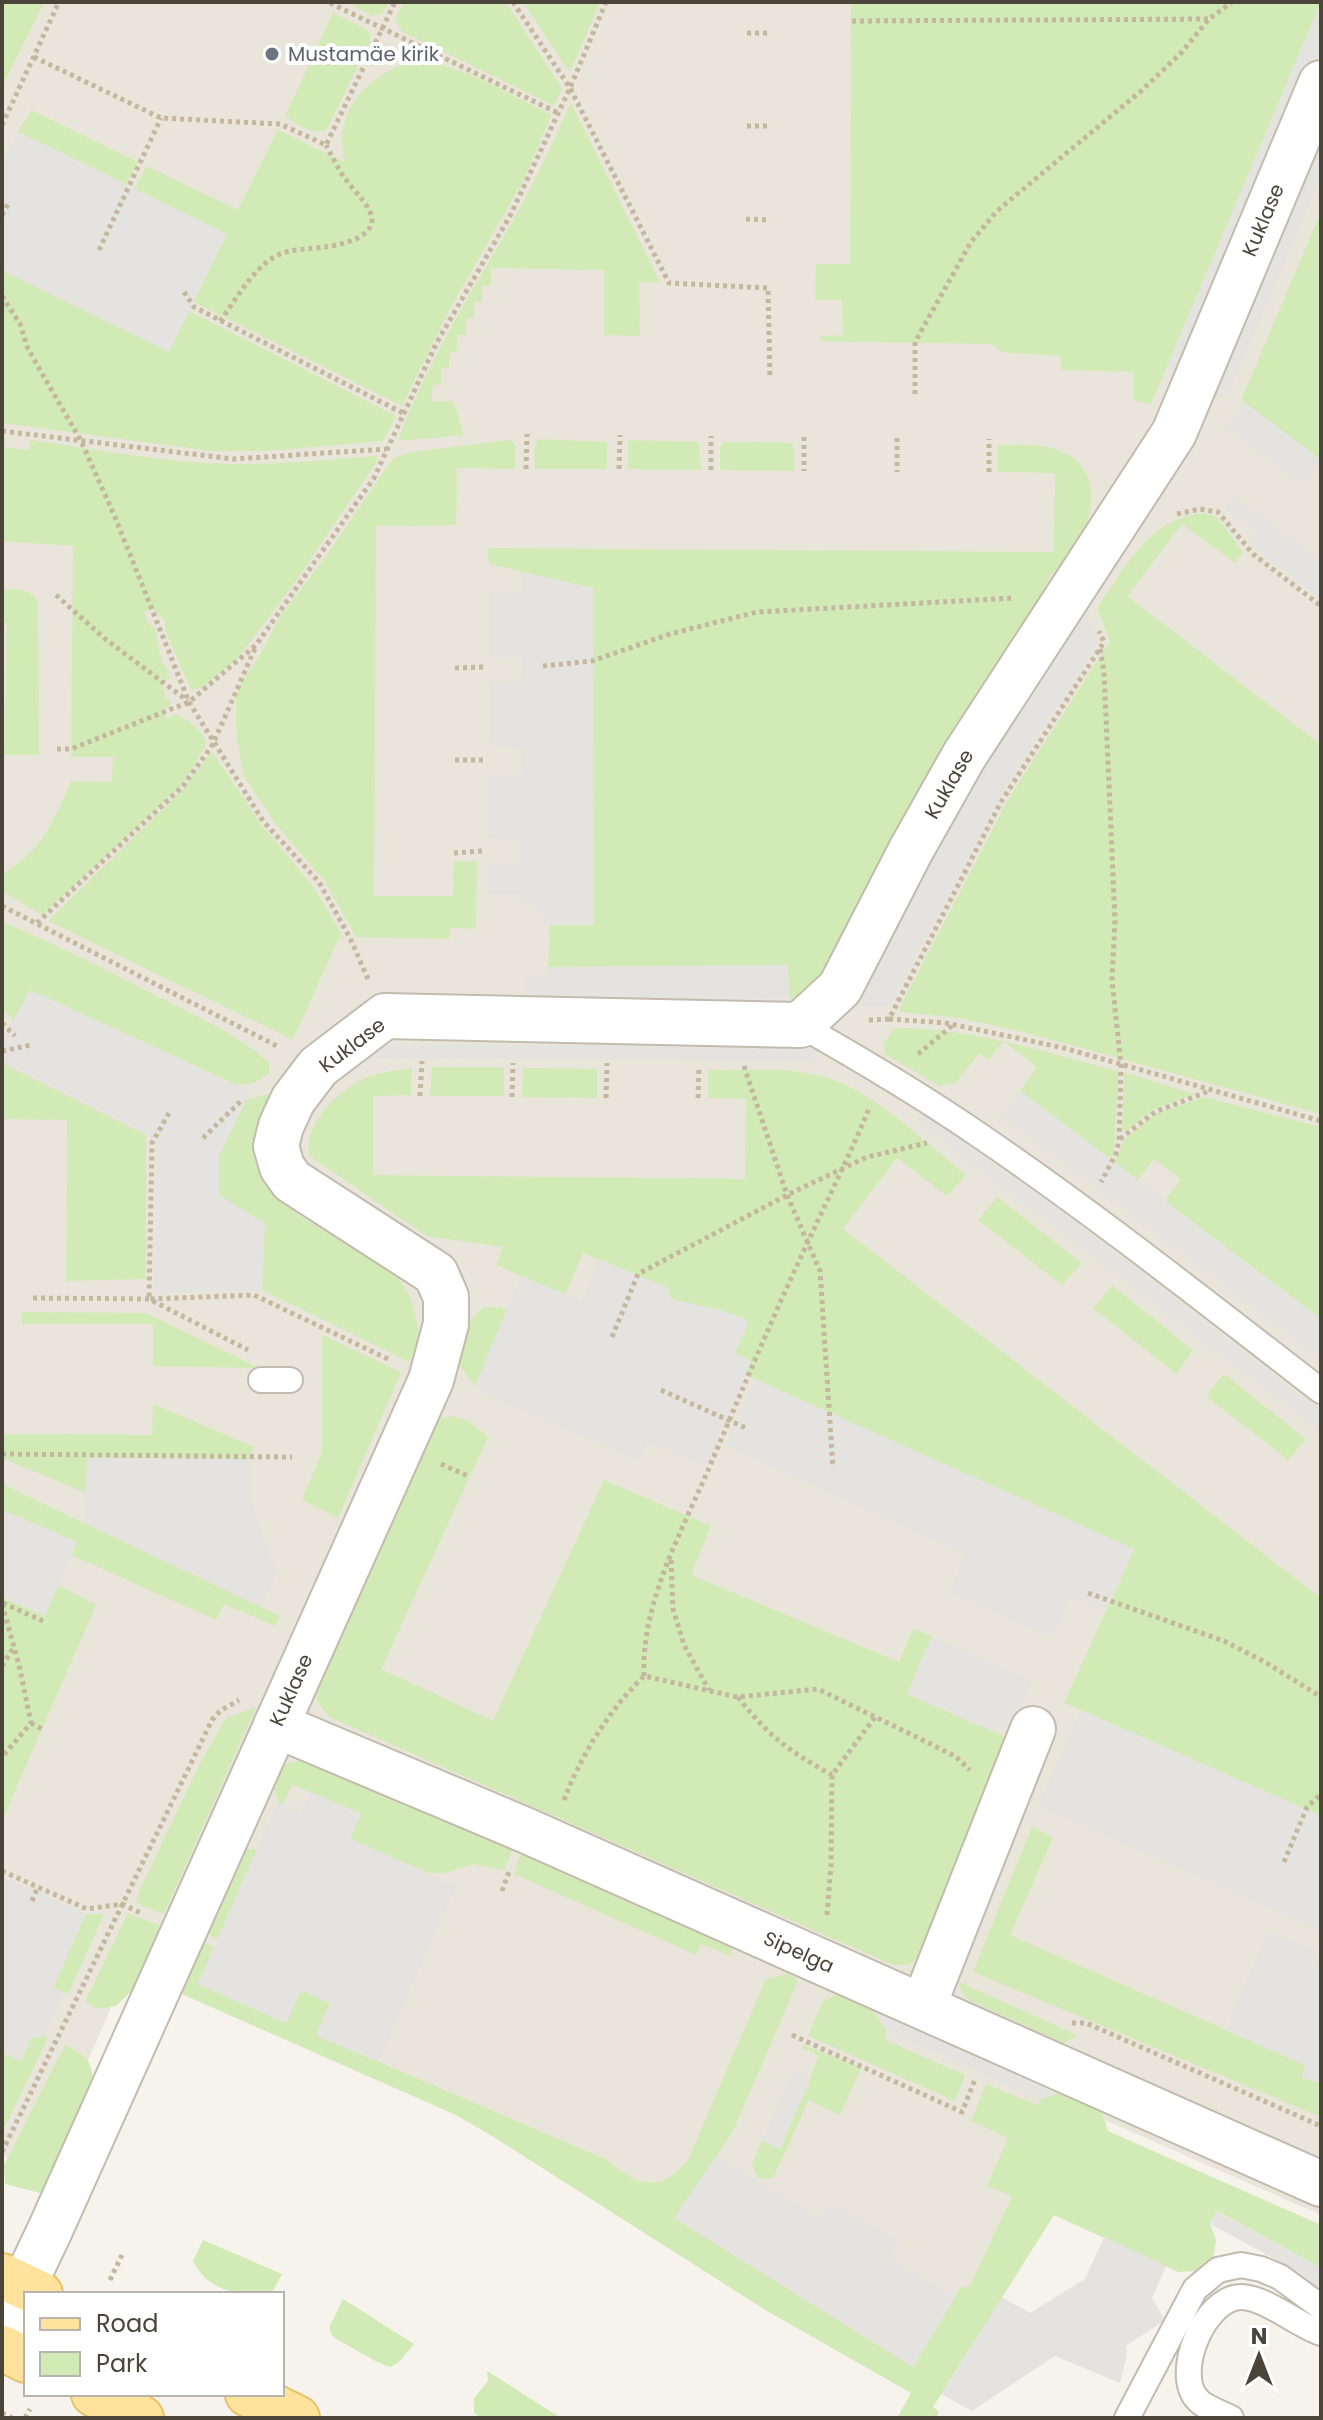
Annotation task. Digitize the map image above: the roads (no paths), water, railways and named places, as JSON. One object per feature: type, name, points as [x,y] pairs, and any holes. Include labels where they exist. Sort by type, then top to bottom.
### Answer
[{"type":"main road","points":[[2,2348],[24,2359]]},
{"type":"main road","points":[[252,2396],[297,2418]]},
{"type":"street","name":"Kuklase","points":[[2,2331],[249,1819],[262,1711],[431,1380],[446,1324],[446,1297],[436,1274],[292,1181],[282,1167],[276,1146],[293,1100],[318,1067],[385,1016],[800,1025],[840,988],[911,850],[964,756],[1174,433],[1321,83]]},
{"type":"street","name":"Sipelga","points":[[262,1711],[1321,2184]]},
{"type":"street","points":[[923,2007],[1033,1729]]},
{"type":"lane","points":[[800,1025],[893,1079],[1085,1209],[1321,1391]]},
{"type":"lane","points":[[260,1368],[290,1380]]},
{"type":"lane","points":[[1127,2418],[1195,2289],[1218,2270],[1241,2265],[1261,2269],[1280,2277],[1321,2307]]},
{"type":"lane","points":[[1231,2418],[1198,2400],[1188,2380],[1189,2355],[1210,2313],[1225,2301],[1243,2297],[1321,2333]]},
{"type":"place","name":"Mustamäe kirik","points":[[272,54]]}]
